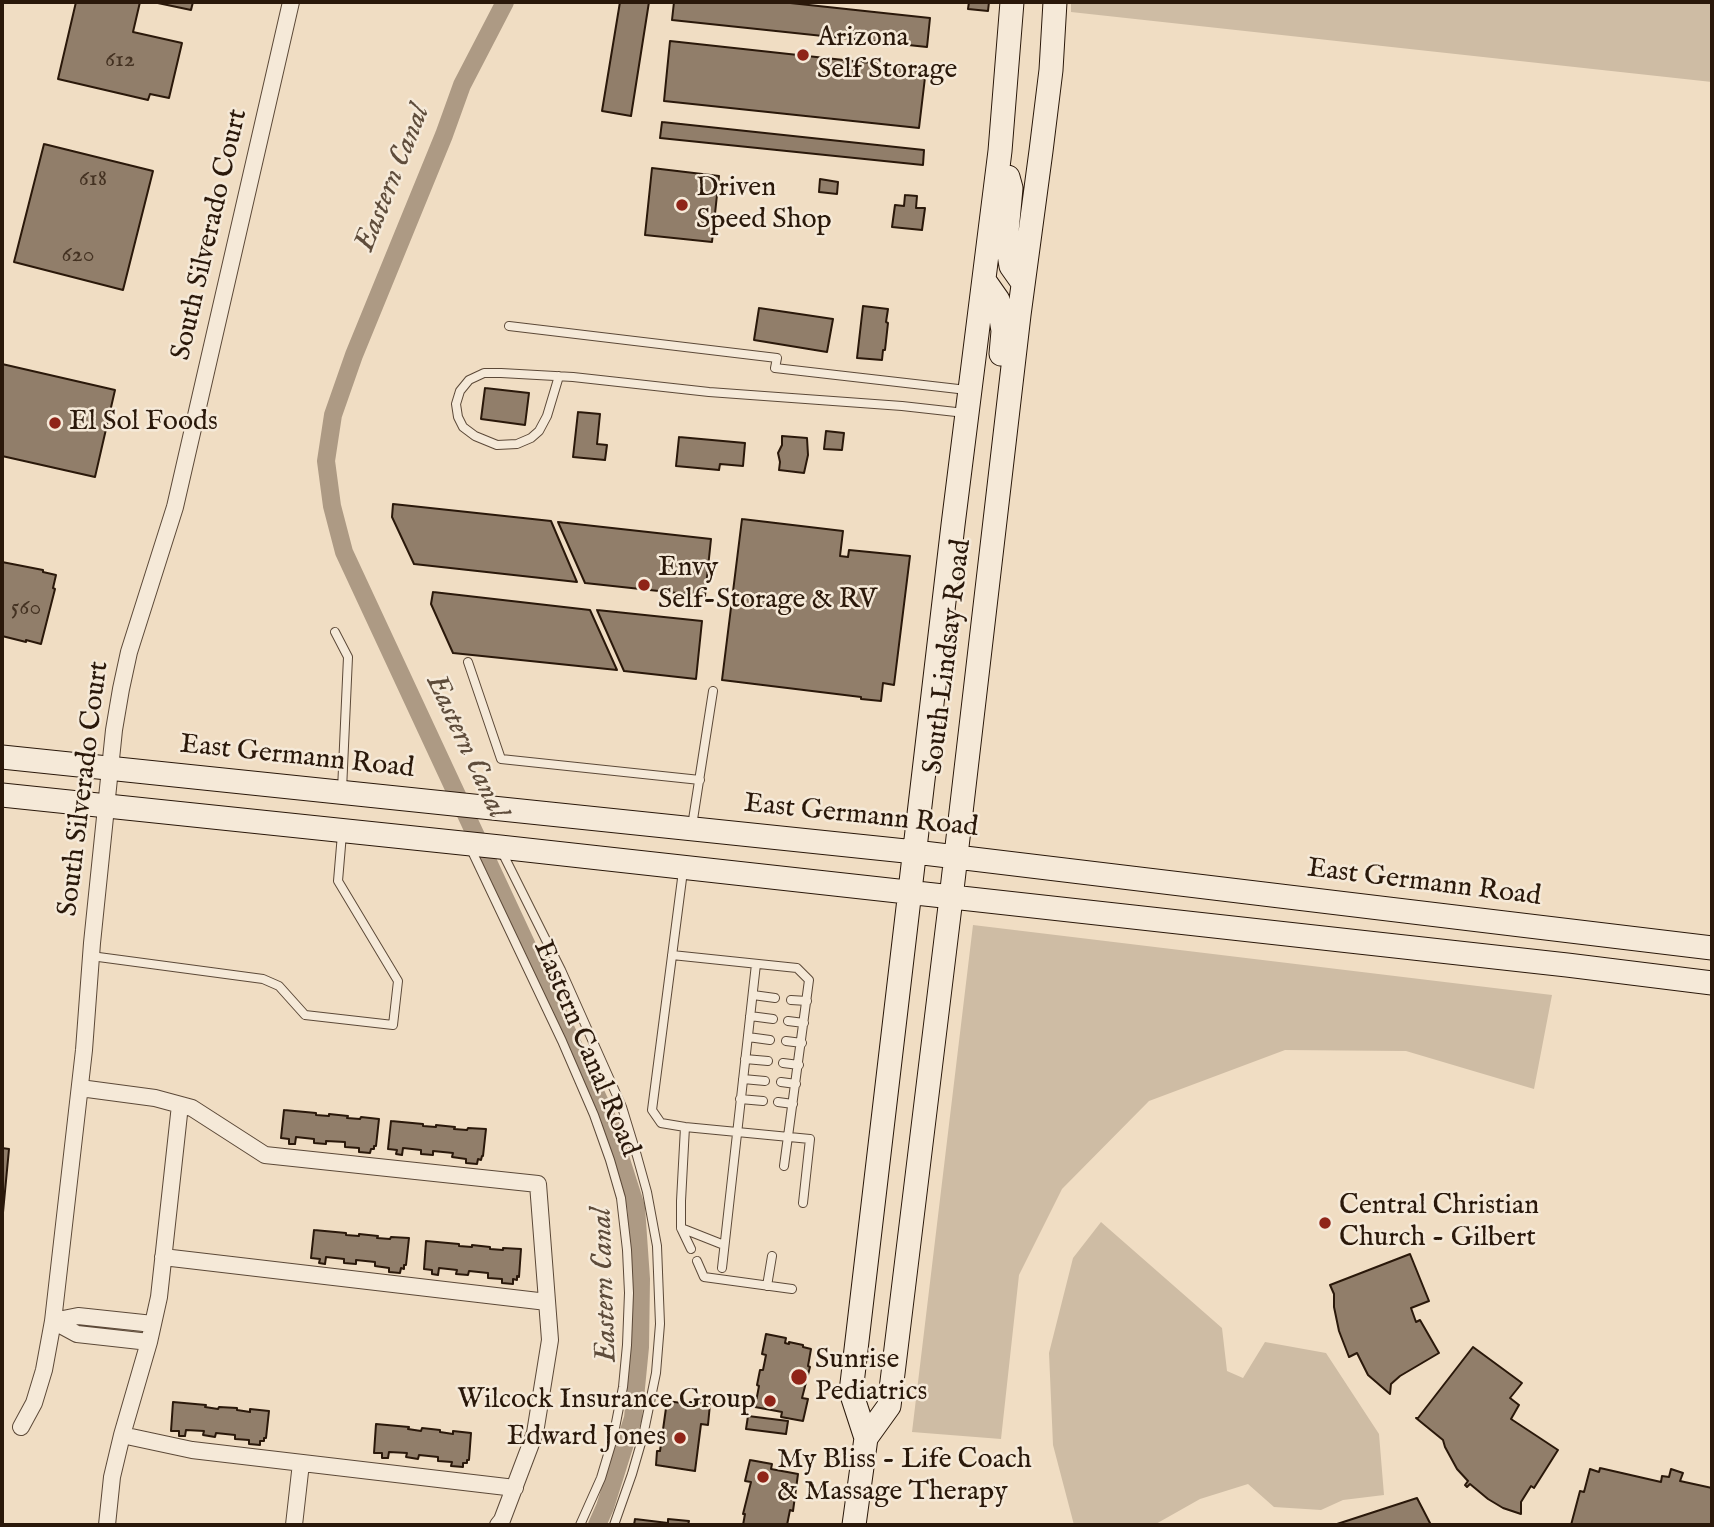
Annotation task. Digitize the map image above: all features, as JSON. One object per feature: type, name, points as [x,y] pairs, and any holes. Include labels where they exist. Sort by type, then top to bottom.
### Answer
[{"type":"main road","name":"South Lindsay Road","points":[[854,1525],[866,1438],[851,1392],[1000,150],[1012,2]]},
{"type":"main road","name":"South Lindsay Road","points":[[866,1438],[888,1406],[1051,70],[1055,2]]},
{"type":"main road","points":[[1000,150],[1011,188],[1007,232],[1011,266],[1023,284]]},
{"type":"main road","points":[[984,280],[998,300],[1002,316],[999,386],[1005,434]]},
{"type":"main road","name":"East Germann Road","points":[[2,757],[915,852],[1712,948]]},
{"type":"main road","points":[[2,794],[1712,983]]},
{"type":"street","name":"South Silverado Court","points":[[21,1427],[34,1403],[41,1381],[53,1321],[80,1088],[114,730],[129,652],[176,506],[291,2]]},
{"type":"street","points":[[80,1088],[155,1098],[192,1108],[265,1155],[538,1184],[550,1340],[535,1433],[499,1525]]},
{"type":"street","points":[[107,1525],[112,1477],[159,1297],[180,1105]]},
{"type":"street","points":[[163,1257],[547,1302]]},
{"type":"street","points":[[53,1321],[78,1316],[153,1324]]},
{"type":"street","points":[[53,1321],[77,1334],[149,1342]]},
{"type":"street","points":[[122,1435],[192,1450],[515,1488]]},
{"type":"street","points":[[294,1525],[301,1463]]},
{"type":"lane","points":[[509,326],[776,358],[775,368],[969,402]]},
{"type":"lane","points":[[559,376],[540,431],[517,444],[497,444],[475,436],[463,427],[458,417],[456,404],[460,391],[469,380],[484,373],[559,376],[709,392],[902,406],[969,402]]},
{"type":"lane","points":[[335,632],[348,657],[342,793]]},
{"type":"lane","points":[[468,662],[501,759],[700,780]]},
{"type":"lane","points":[[692,829],[713,691]]},
{"type":"lane","points":[[91,956],[263,979],[279,986],[305,1015],[393,1025],[398,981],[338,881],[343,831]]},
{"type":"lane","name":"Eastern Canal Road","points":[[469,844],[594,1115],[621,1198],[629,1293],[623,1387],[613,1438],[601,1478],[580,1525]]},
{"type":"lane","points":[[500,847],[561,971],[622,1107],[644,1181],[657,1246],[660,1324],[656,1373],[643,1436],[614,1525]]},
{"type":"lane","points":[[684,868],[652,1110],[661,1123],[810,1139],[803,1203]]},
{"type":"lane","points":[[672,955],[797,968],[809,980],[785,1166]]},
{"type":"lane","points":[[722,1268],[756,964]]},
{"type":"lane","points":[[753,995],[775,998]]},
{"type":"lane","points":[[791,999],[807,1001]]},
{"type":"lane","points":[[750,1016],[772,1019]]},
{"type":"lane","points":[[788,1021],[804,1023]]},
{"type":"lane","points":[[748,1037],[770,1040]]},
{"type":"lane","points":[[786,1041],[802,1043]]},
{"type":"lane","points":[[745,1059],[768,1061]]},
{"type":"lane","points":[[783,1063],[799,1065]]},
{"type":"lane","points":[[743,1079],[765,1081]]},
{"type":"lane","points":[[781,1082],[796,1084]]},
{"type":"lane","points":[[740,1099],[763,1101]]},
{"type":"lane","points":[[778,1102],[793,1104]]},
{"type":"lane","points":[[685,1127],[681,1227],[691,1249]]},
{"type":"lane","points":[[681,1227],[724,1245]]},
{"type":"lane","points":[[767,1286],[772,1256]]},
{"type":"lane","points":[[697,1261],[705,1278],[792,1289]]},
{"type":"shaded area","points":[[1071,2],[1712,2],[1712,82],[1071,12]]},
{"type":"shaded area","points":[[973,925],[1552,995],[1534,1089],[1406,1051],[1285,1050],[1149,1101],[1062,1189],[1019,1275],[1001,1439],[912,1432]]},
{"type":"shaded area","points":[[1101,1222],[1222,1328],[1227,1371],[1243,1378],[1265,1342],[1326,1353],[1379,1434],[1384,1495],[1343,1500],[1321,1510],[1274,1507],[1248,1484],[1200,1499],[1154,1525],[1074,1525],[1053,1445],[1049,1353],[1073,1258]]},
{"type":"building","points":[[76,2],[140,2],[133,32],[182,43],[169,98],[150,94],[148,100],[58,79]]},
{"type":"building","points":[[153,2],[193,2],[191,10]]},
{"type":"building","points":[[620,2],[649,2],[631,116],[602,111]]},
{"type":"building","points":[[674,2],[781,2],[930,18],[927,47],[672,20]]},
{"type":"building","points":[[969,2],[989,2],[988,11],[968,9]]},
{"type":"building","points":[[670,41],[926,69],[919,128],[664,101]]},
{"type":"building","points":[[662,122],[924,150],[923,165],[660,138]]},
{"type":"building","points":[[44,144],[153,171],[123,290],[14,262]]},
{"type":"building","name":"Driven Speed Shop","points":[[652,168],[719,176],[712,242],[645,235]]},
{"type":"building","points":[[820,179],[838,182],[837,194],[819,192]]},
{"type":"building","points":[[905,195],[917,196],[916,208],[925,208],[922,230],[892,227],[895,205],[904,206]]},
{"type":"building","points":[[863,306],[888,309],[882,360],[857,358]]},
{"type":"building","points":[[759,308],[833,319],[827,352],[754,340]]},
{"type":"building","name":"El Sol Foods","points":[[2,364],[115,390],[95,477],[2,456]]},
{"type":"building","points":[[485,388],[529,393],[525,425],[481,419]]},
{"type":"building","points":[[578,412],[600,414],[597,444],[607,445],[605,460],[573,457]]},
{"type":"building","points":[[826,431],[844,433],[842,450],[824,449]]},
{"type":"building","points":[[782,436],[807,438],[808,455],[804,473],[779,470],[778,453]]},
{"type":"building","points":[[679,437],[745,443],[743,466],[720,464],[719,470],[676,466]]},
{"type":"building","points":[[393,504],[551,521],[577,582],[414,564],[392,517]]},
{"type":"building","points":[[742,519],[843,531],[840,556],[848,557],[849,550],[910,556],[894,685],[883,683],[881,701],[722,680]]},
{"type":"building","points":[[558,522],[711,539],[705,596],[585,583]]},
{"type":"building","points":[[2,562],[56,575],[41,644],[2,636]]},
{"type":"building","points":[[433,592],[590,610],[617,670],[453,653],[431,604]]},
{"type":"building","points":[[597,610],[702,621],[696,679],[624,671]]},
{"type":"building","points":[[284,1110],[379,1119],[376,1146],[370,1153],[359,1152],[359,1148],[345,1147],[345,1142],[314,1143],[314,1139],[296,1137],[295,1144],[289,1144],[289,1139],[281,1138]]},
{"type":"building","points":[[391,1121],[455,1127],[454,1129],[486,1129],[483,1156],[481,1160],[478,1159],[477,1164],[452,1157],[453,1153],[433,1151],[433,1155],[421,1154],[421,1150],[403,1148],[402,1155],[396,1154],[397,1150],[388,1149]]},
{"type":"building","points":[[2,1148],[9,1149],[2,1223]]},
{"type":"building","points":[[314,1230],[378,1236],[377,1238],[409,1238],[406,1265],[404,1269],[401,1268],[400,1273],[375,1266],[375,1262],[356,1260],[356,1264],[344,1263],[344,1259],[326,1257],[325,1264],[319,1263],[320,1259],[311,1258]]},
{"type":"building","points":[[426,1241],[490,1249],[521,1249],[519,1277],[517,1276],[517,1280],[513,1279],[513,1284],[502,1283],[502,1279],[488,1278],[488,1273],[469,1271],[468,1275],[456,1274],[457,1270],[439,1268],[438,1275],[432,1274],[432,1270],[424,1269]]},
{"type":"building","points":[[1410,1254],[1429,1301],[1411,1308],[1416,1322],[1420,1320],[1439,1353],[1400,1376],[1391,1384],[1390,1394],[1368,1375],[1357,1353],[1349,1357],[1339,1331],[1334,1294],[1330,1285]]},
{"type":"building","points":[[766,1334],[786,1338],[785,1343],[811,1349],[810,1367],[802,1398],[808,1399],[803,1421],[781,1417],[782,1412],[755,1407],[760,1370],[763,1370],[766,1355],[762,1354]]},
{"type":"building","points":[[1473,1347],[1522,1383],[1510,1398],[1519,1405],[1511,1419],[1558,1450],[1534,1488],[1531,1486],[1521,1502],[1521,1514],[1503,1508],[1470,1484],[1467,1487],[1465,1485],[1468,1481],[1457,1469],[1443,1440],[1416,1418]]},
{"type":"building","name":"Edward Jones","points":[[667,1401],[710,1404],[708,1425],[701,1424],[695,1471],[656,1465]]},
{"type":"building","points":[[173,1402],[206,1405],[205,1407],[218,1409],[237,1408],[250,1412],[250,1409],[269,1411],[266,1438],[260,1441],[260,1445],[249,1444],[249,1440],[235,1439],[235,1435],[203,1435],[204,1431],[186,1430],[185,1436],[179,1436],[179,1431],[171,1431]]},
{"type":"building","points":[[748,1416],[788,1421],[786,1434],[746,1429]]},
{"type":"building","points":[[376,1424],[409,1427],[408,1429],[421,1431],[422,1428],[453,1434],[453,1431],[471,1433],[469,1460],[463,1463],[463,1467],[451,1466],[452,1462],[438,1461],[438,1457],[406,1457],[407,1453],[389,1452],[388,1458],[382,1458],[382,1453],[374,1453]]},
{"type":"building","points":[[750,1460],[772,1464],[771,1469],[798,1474],[793,1511],[790,1510],[787,1525],[743,1525],[751,1482],[745,1481]]},
{"type":"building","points":[[1600,1468],[1661,1482],[1662,1476],[1669,1477],[1671,1469],[1683,1473],[1680,1481],[1712,1488],[1712,1525],[1571,1525],[1580,1491],[1584,1492],[1590,1469],[1599,1472]]},
{"type":"building","points":[[1417,1498],[1431,1525],[1334,1525]]},
{"type":"building","points":[[635,1519],[668,1523],[668,1519],[689,1521],[688,1525],[634,1525]]},
{"type":"waterway","name":"Eastern Canal","points":[[505,2],[462,85],[354,355],[333,415],[326,461],[332,506],[344,552],[609,1122],[636,1207],[641,1279],[640,1347],[633,1418],[597,1525]]},
{"type":"place","name":"Arizona Self Storage","points":[[803,55]]},
{"type":"place","name":"Driven Speed Shop","points":[[682,205]]},
{"type":"place","name":"El Sol Foods","points":[[55,423]]},
{"type":"place","name":"Envy Self-Storage & RV","points":[[644,585]]},
{"type":"place","name":"Central Christian Church - Gilbert","points":[[1325,1223]]},
{"type":"place","name":"Sunrise Pediatrics","points":[[799,1377]]},
{"type":"place","name":"Wilcock Insurance Group","points":[[770,1401]]},
{"type":"place","name":"Edward Jones","points":[[680,1438]]},
{"type":"place","name":"My Bliss - Life Coach & Massage Therapy","points":[[763,1477]]}]
